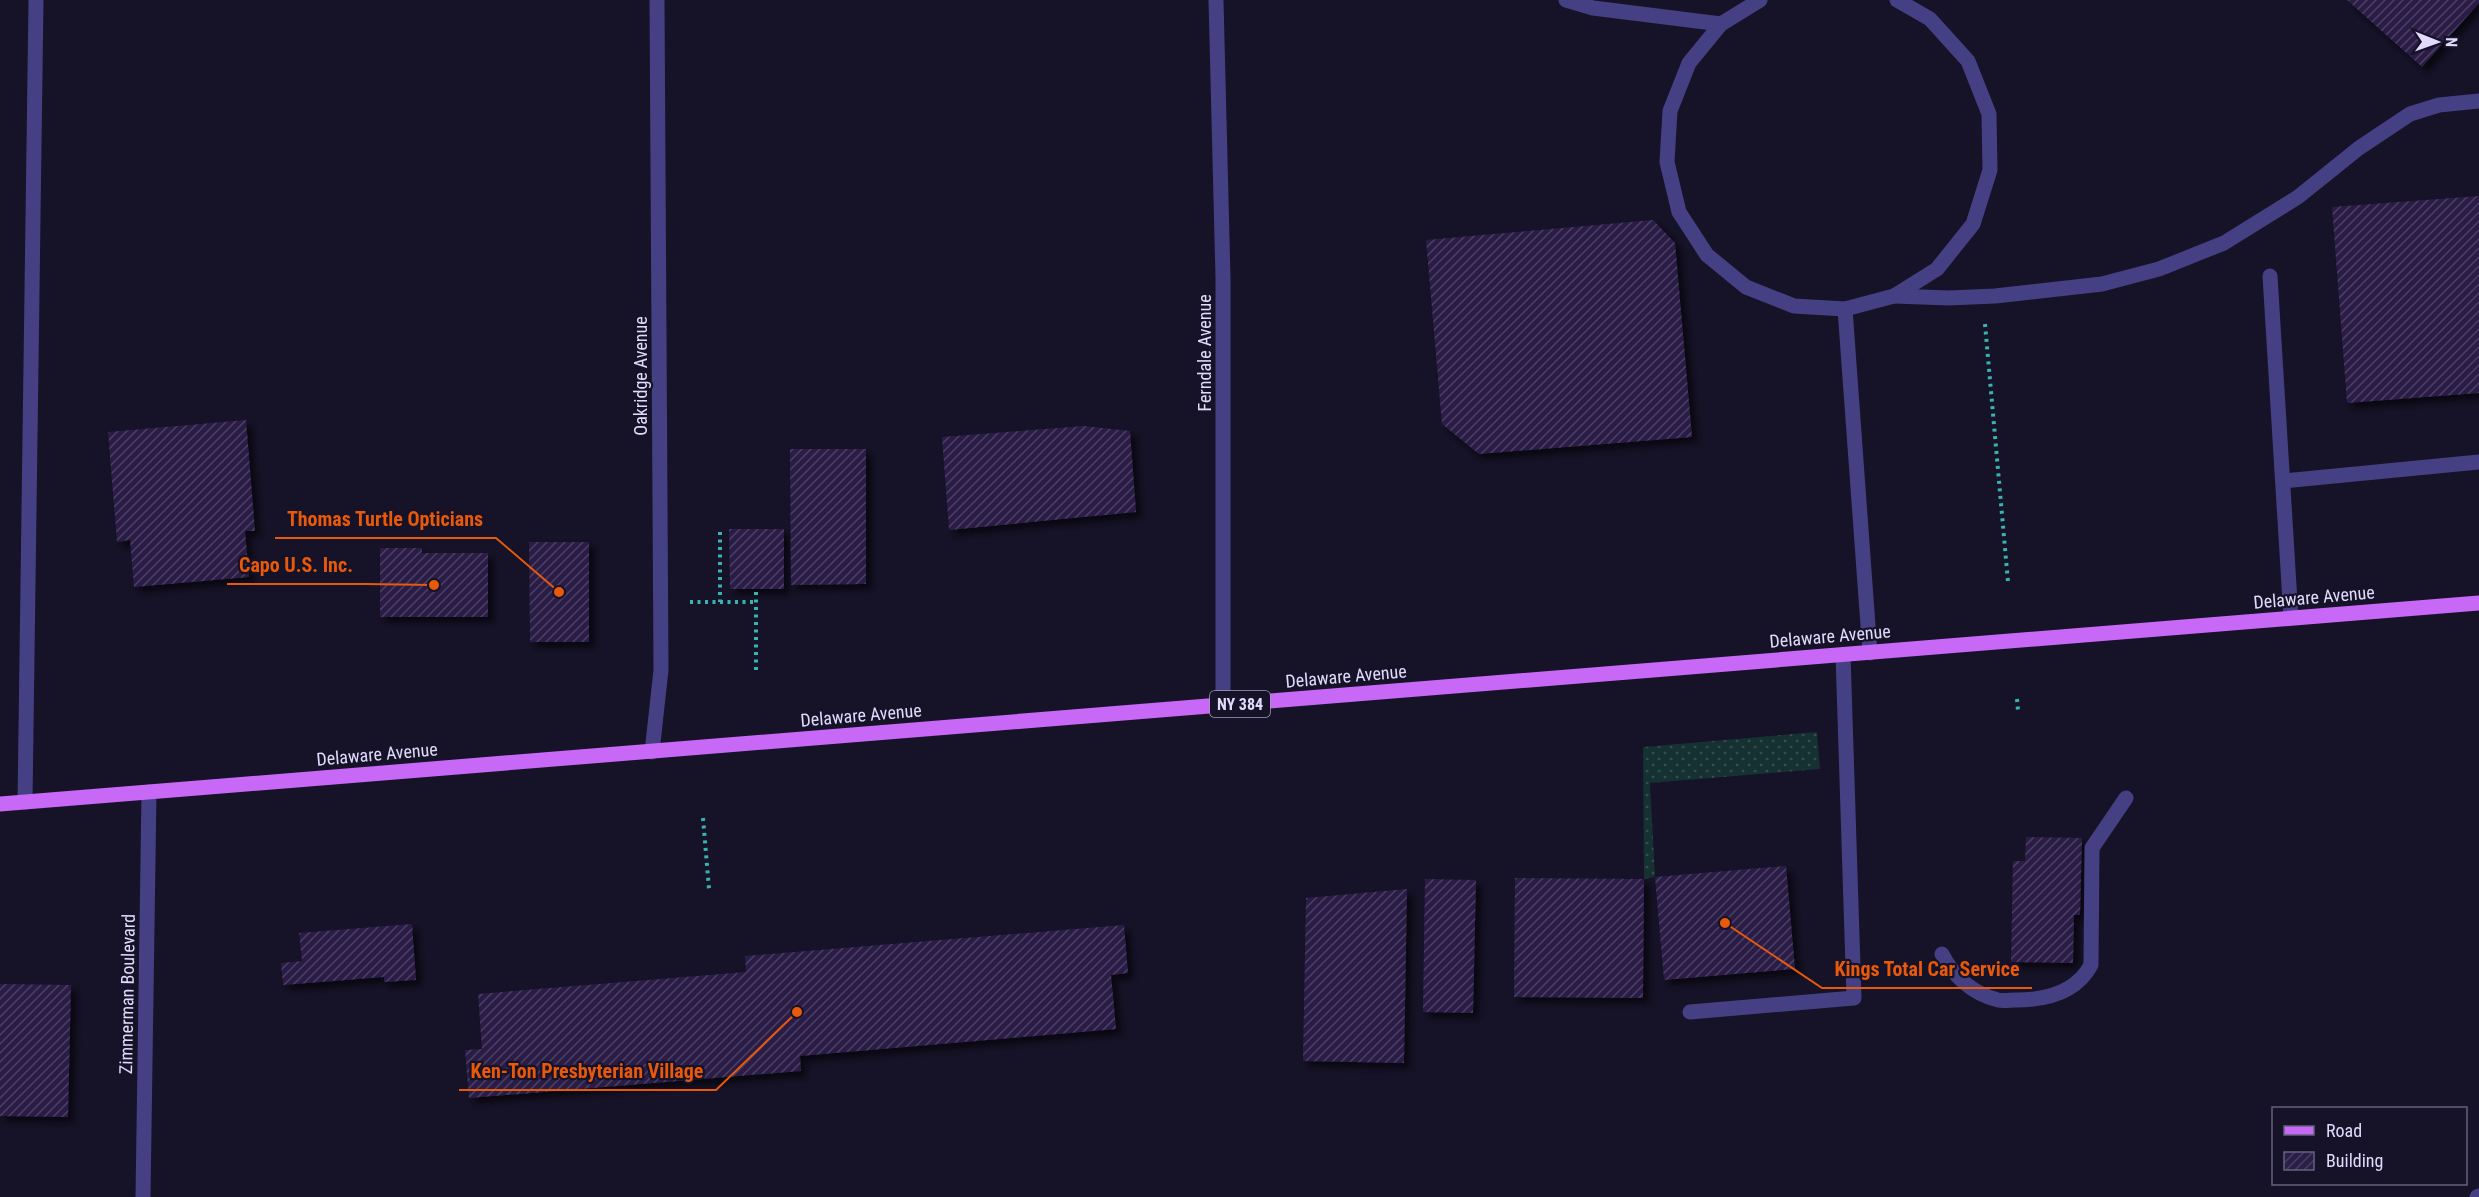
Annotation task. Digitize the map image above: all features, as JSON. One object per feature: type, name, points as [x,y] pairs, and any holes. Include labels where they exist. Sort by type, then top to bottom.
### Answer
[{"type":"main road","name":"Delaware Avenue","points":[[0,804],[2479,603]]},
{"type":"street","points":[[25,802],[36,0]]},
{"type":"street","name":"Oakridge Avenue","points":[[652,752],[661,670],[657,0]]},
{"type":"street","name":"Ferndale Avenue","points":[[1216,0],[1223,278],[1223,705]]},
{"type":"street","points":[[1566,0],[1593,8],[1721,24]]},
{"type":"street","points":[[1760,0],[1721,24],[1689,63],[1670,111],[1666,162],[1679,212],[1707,255],[1746,287],[1794,306],[1845,309],[1894,296],[1982,296],[2102,284],[2159,269],[2224,243],[2298,197],[2359,148],[2410,114],[2439,105],[2479,102]]},
{"type":"street","points":[[1894,296],[1937,269],[1973,224],[1990,171],[1989,114],[1968,61],[1930,19],[1897,0]]},
{"type":"street","points":[[2270,276],[2291,618]]},
{"type":"street","points":[[1845,309],[1870,653]]},
{"type":"street","points":[[2283,481],[2479,462]]},
{"type":"street","points":[[1690,1012],[1854,998],[1843,655]]},
{"type":"street","name":"Zimmerman Boulevard","points":[[143,1197],[149,792]]},
{"type":"street","points":[[1942,954],[1948,966],[1960,979],[1976,991],[1998,1000],[2034,1000],[2072,987],[2084,976],[2091,964],[2092,848],[2126,798]]},
{"type":"path","points":[[1982,296],[2008,582]]},
{"type":"path","points":[[720,532],[720,602]]},
{"type":"path","points":[[756,589],[756,670]]},
{"type":"path","points":[[690,602],[756,602]]},
{"type":"path","points":[[2017,699],[2018,711]]},
{"type":"path","points":[[703,818],[710,889]]},
{"type":"green space","points":[[1817,732],[1820,769],[1650,783],[1655,877],[1644,879],[1643,747]]},
{"type":"building","points":[[2347,0],[2479,0],[2479,3],[2422,67]]},
{"type":"building","points":[[2479,196],[2479,393],[2347,403],[2332,207]]},
{"type":"building","points":[[1653,220],[1675,243],[1692,437],[1479,454],[1442,424],[1426,240]]},
{"type":"building","points":[[246,420],[255,531],[245,531],[249,577],[134,587],[130,540],[117,542],[108,432]]},
{"type":"building","points":[[1084,426],[1130,431],[1136,512],[949,530],[942,437]]},
{"type":"building","points":[[790,449],[866,449],[866,584],[791,585]]},
{"type":"building","points":[[729,529],[784,529],[784,589],[730,589]]},
{"type":"building","points":[[529,542],[589,542],[589,642],[530,642]]},
{"type":"building","points":[[380,548],[422,548],[422,553],[488,553],[488,617],[380,617]]},
{"type":"building","points":[[2026,837],[2082,838],[2080,915],[2074,915],[2073,963],[2011,962],[2013,861],[2025,861]]},
{"type":"building","points":[[1786,866],[1795,969],[1664,980],[1655,877]]},
{"type":"building","points":[[1515,878],[1644,879],[1643,998],[1514,997]]},
{"type":"building","points":[[1425,879],[1476,880],[1473,1013],[1423,1012]]},
{"type":"building","points":[[1407,889],[1404,1063],[1303,1061],[1306,898]]},
{"type":"building","points":[[412,924],[416,980],[384,982],[384,977],[283,985],[281,963],[302,961],[299,933]]},
{"type":"building","points":[[1124,925],[1128,973],[1111,975],[1116,1029],[800,1056],[801,1071],[469,1098],[465,1050],[482,1049],[478,994],[746,972],[745,956]]},
{"type":"building","points":[[0,984],[71,985],[68,1117],[0,1116]]},
{"type":"place","name":"Capo U.S. Inc.","points":[[434,585]]},
{"type":"place","name":"Thomas Turtle Opticians","points":[[559,592]]},
{"type":"place","name":"Kings Total Car Service","points":[[1725,923]]},
{"type":"place","name":"Ken-Ton Presbyterian Village","points":[[797,1012]]}]
